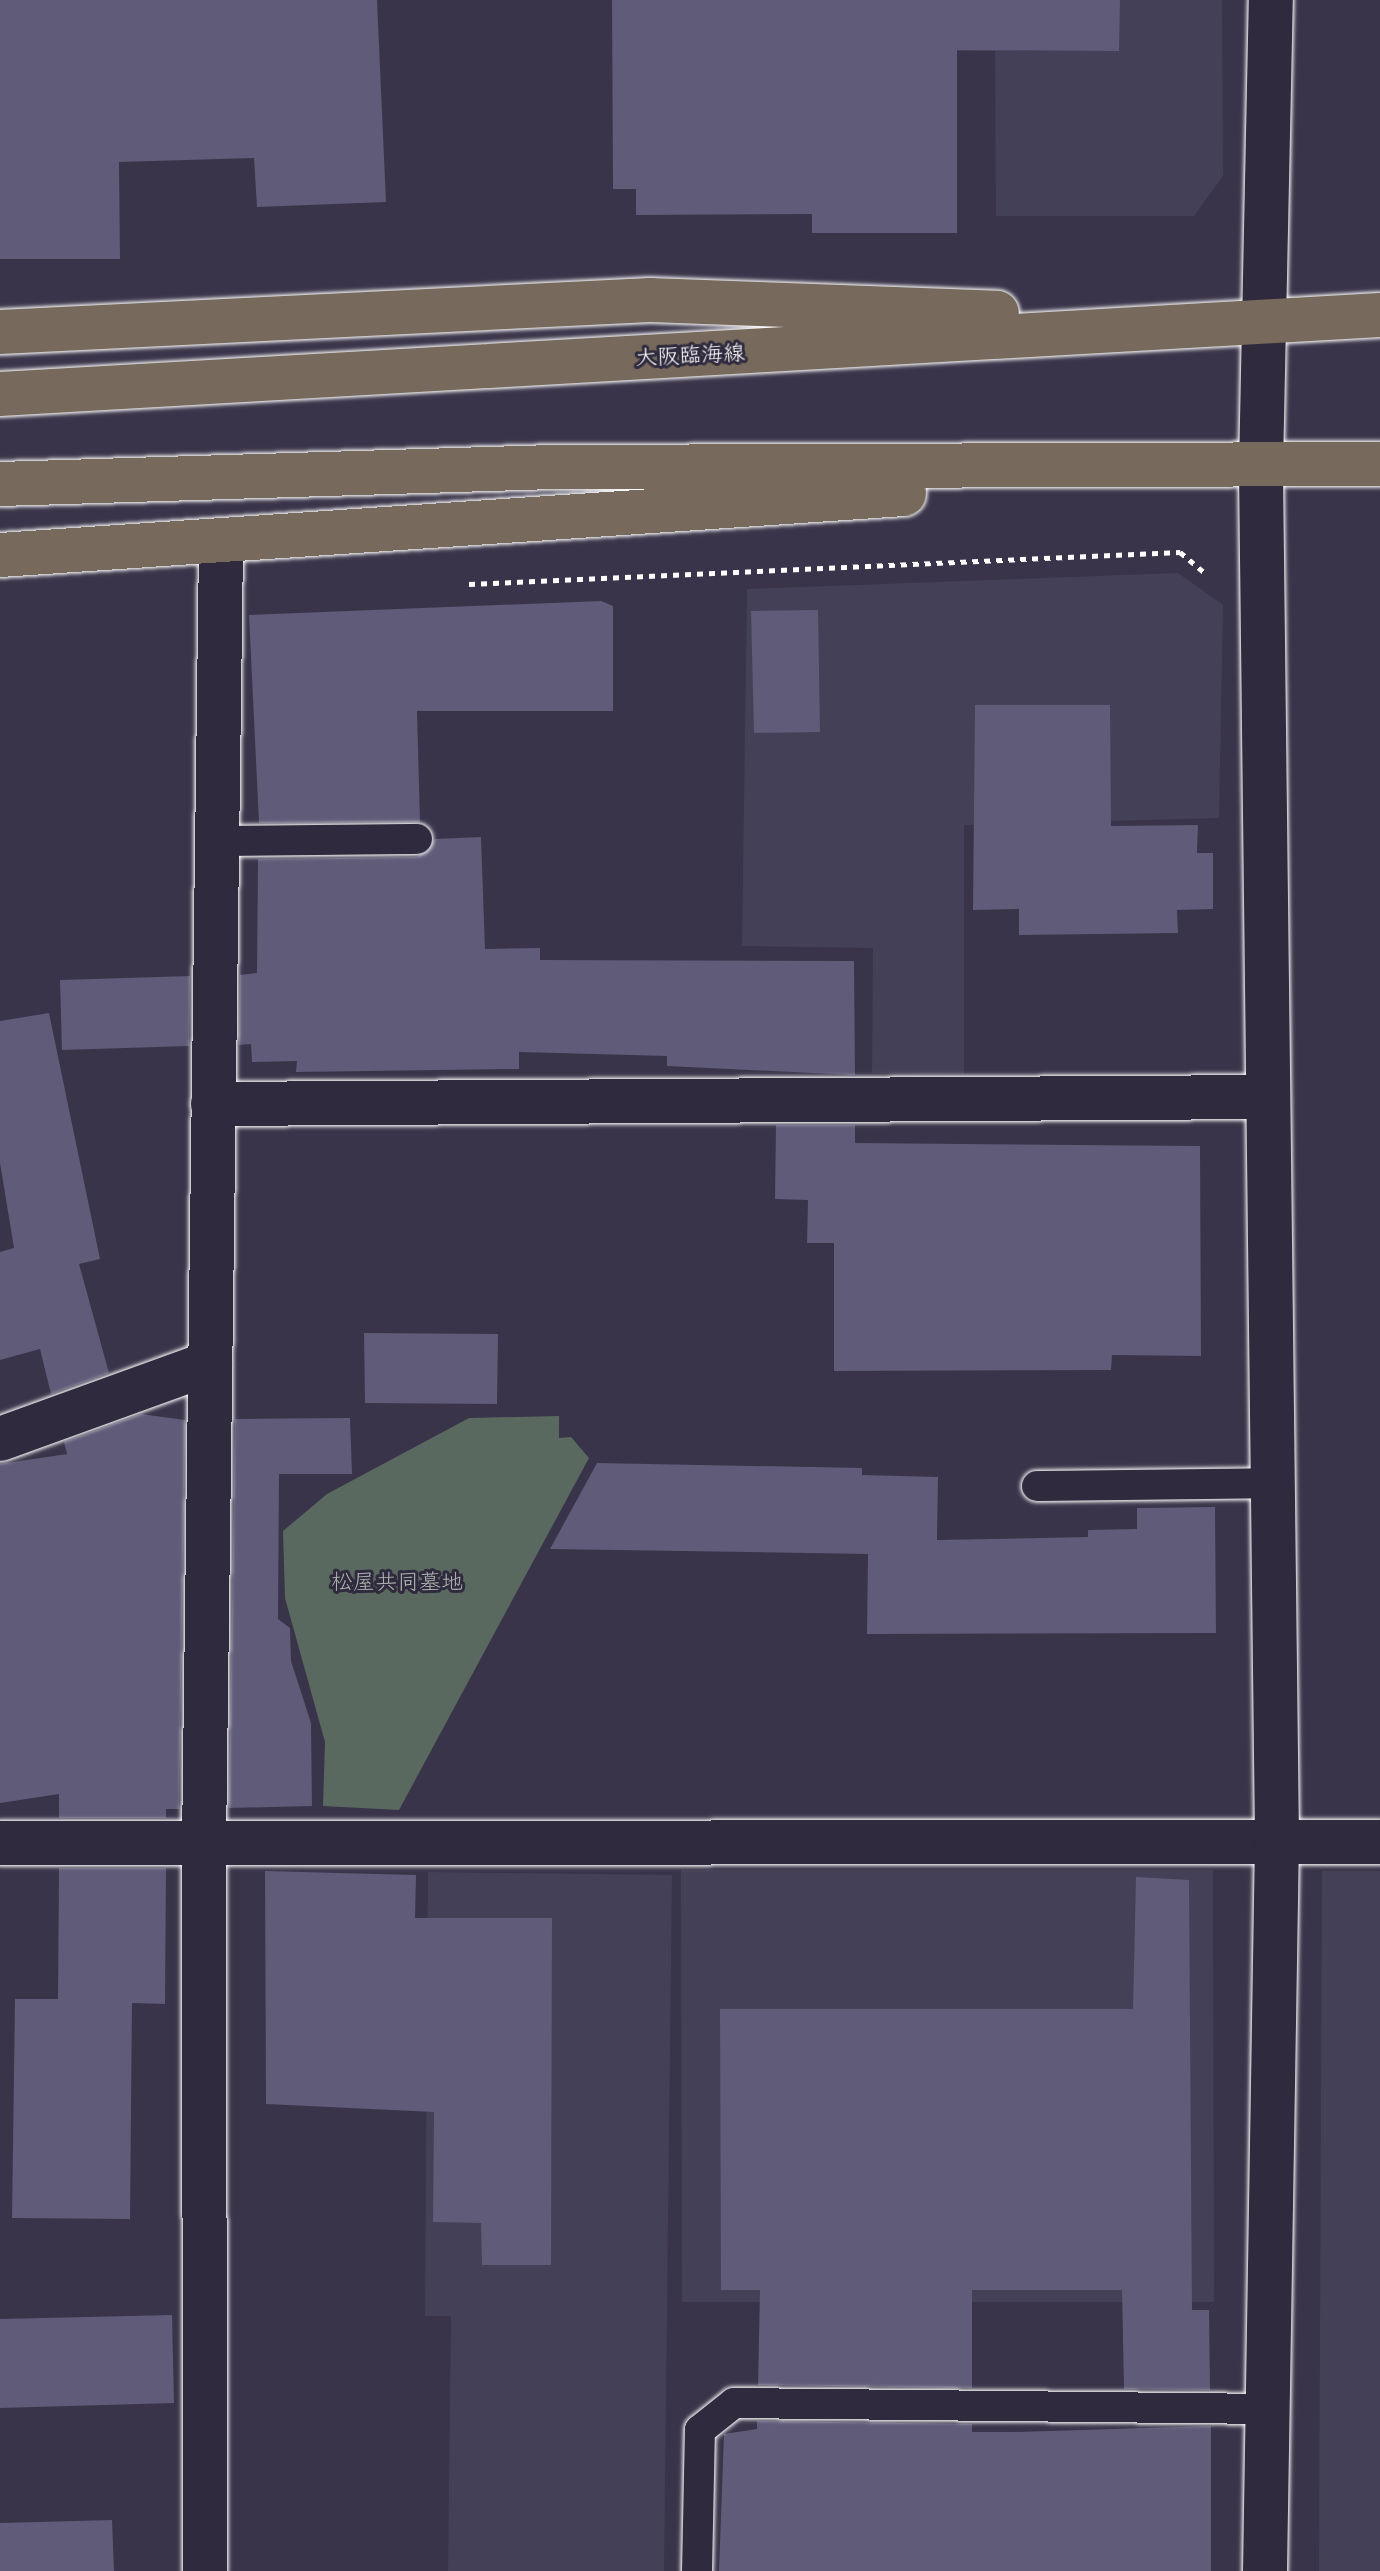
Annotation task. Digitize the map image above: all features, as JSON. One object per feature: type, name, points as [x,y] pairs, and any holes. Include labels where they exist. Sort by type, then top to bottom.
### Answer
[{"type":"main road","points":[[0,332],[650,300],[1267,323]]},
{"type":"main road","name":"大阪臨海線","points":[[0,394],[1380,315]]},
{"type":"main road","points":[[0,484],[554,467],[1261,468],[1380,464]]},
{"type":"main road","points":[[0,555],[221,543],[1261,468]]},
{"type":"street","points":[[1265,2571],[1277,1840],[1261,468],[1267,323],[1271,0]]},
{"type":"street","points":[[205,2571],[204,1844],[221,543]]},
{"type":"street","points":[[213,1104],[1268,1097]]},
{"type":"street","points":[[0,1439],[210,1363]]},
{"type":"street","points":[[0,1843],[1380,1842]]},
{"type":"lane","points":[[217,841],[417,839]]},
{"type":"lane","points":[[1037,1486],[1273,1483]]},
{"type":"lane","points":[[697,2571],[700,2430],[734,2403],[1267,2409]]},
{"type":"path","points":[[459,584],[1180,552],[1219,585]]},
{"type":"shaded area","points":[[819,0],[1222,0],[1223,176],[1194,216],[996,216],[995,51],[819,51]]},
{"type":"shaded area","points":[[1178,573],[1223,605],[1219,818],[964,825],[964,1074],[872,1073],[873,948],[742,946],[747,589]]},
{"type":"shaded area","points":[[681,1870],[1213,1870],[1214,2302],[682,2302]]},
{"type":"shaded area","points":[[1322,1871],[1380,1871],[1380,2571],[1319,2571]]},
{"type":"shaded area","points":[[428,1872],[672,1875],[664,2571],[448,2571],[451,2316],[425,2316]]},
{"type":"green space","name":"松屋共同墓地","points":[[559,1416],[559,1438],[571,1437],[589,1458],[399,1810],[323,1806],[325,1742],[285,1598],[283,1531],[327,1494],[469,1418]]},
{"type":"building","points":[[0,0],[377,0],[386,202],[257,207],[254,158],[119,162],[120,259],[0,259]]},
{"type":"building","points":[[612,0],[1120,0],[1119,51],[957,50],[957,233],[812,233],[812,214],[636,215],[636,189],[613,189]]},
{"type":"building","points":[[601,601],[613,606],[613,711],[417,711],[420,822],[259,823],[249,615]]},
{"type":"building","points":[[818,610],[820,732],[754,733],[751,611]]},
{"type":"building","points":[[975,705],[1110,705],[1111,826],[1198,825],[1197,853],[1213,853],[1213,909],[1177,910],[1178,933],[1019,935],[1019,909],[973,910]]},
{"type":"building","points":[[481,837],[485,949],[540,948],[540,960],[854,961],[855,1075],[667,1066],[667,1056],[519,1052],[519,1069],[296,1072],[297,1061],[252,1062],[251,1044],[239,1045],[240,975],[257,973],[258,859],[417,857],[435,839]]},
{"type":"building","points":[[190,976],[189,1046],[62,1050],[60,980]]},
{"type":"building","points":[[49,1013],[100,1259],[79,1264],[109,1373],[51,1394],[40,1349],[0,1360],[0,1252],[14,1248],[0,1163],[0,1021]]},
{"type":"building","points":[[776,1125],[855,1125],[855,1143],[1200,1146],[1201,1356],[1112,1355],[1111,1370],[834,1371],[834,1243],[807,1243],[808,1200],[775,1199]]},
{"type":"building","points":[[364,1333],[498,1334],[497,1404],[365,1403]]},
{"type":"building","points":[[141,1414],[185,1420],[179,1809],[166,1809],[166,1818],[59,1818],[59,1794],[0,1803],[0,1464],[67,1454],[64,1442]]},
{"type":"building","points":[[350,1418],[352,1474],[279,1474],[278,1619],[290,1628],[291,1661],[311,1723],[312,1806],[229,1808],[235,1419]]},
{"type":"building","points":[[597,1463],[862,1468],[862,1475],[938,1477],[937,1540],[1088,1537],[1088,1530],[1137,1529],[1137,1508],[1215,1507],[1216,1633],[867,1634],[868,1554],[550,1549]]},
{"type":"building","points":[[59,1868],[166,1868],[165,2004],[132,2003],[130,2219],[12,2218],[15,1999],[58,1999]]},
{"type":"building","points":[[265,1871],[416,1875],[415,1918],[552,1918],[551,2265],[482,2265],[481,2223],[433,2222],[434,2112],[266,2104]]},
{"type":"building","points":[[1136,1877],[1189,1880],[1192,2310],[1209,2310],[1210,2390],[1124,2389],[1122,2290],[972,2290],[972,2388],[758,2385],[760,2290],[721,2290],[720,2009],[1133,2009]]},
{"type":"building","points":[[172,2315],[174,2403],[0,2408],[0,2319]]},
{"type":"building","points":[[757,2421],[972,2424],[972,2432],[1211,2426],[1211,2571],[719,2571],[724,2434],[757,2429]]},
{"type":"building","points":[[112,2520],[114,2571],[0,2571],[0,2523]]}]
